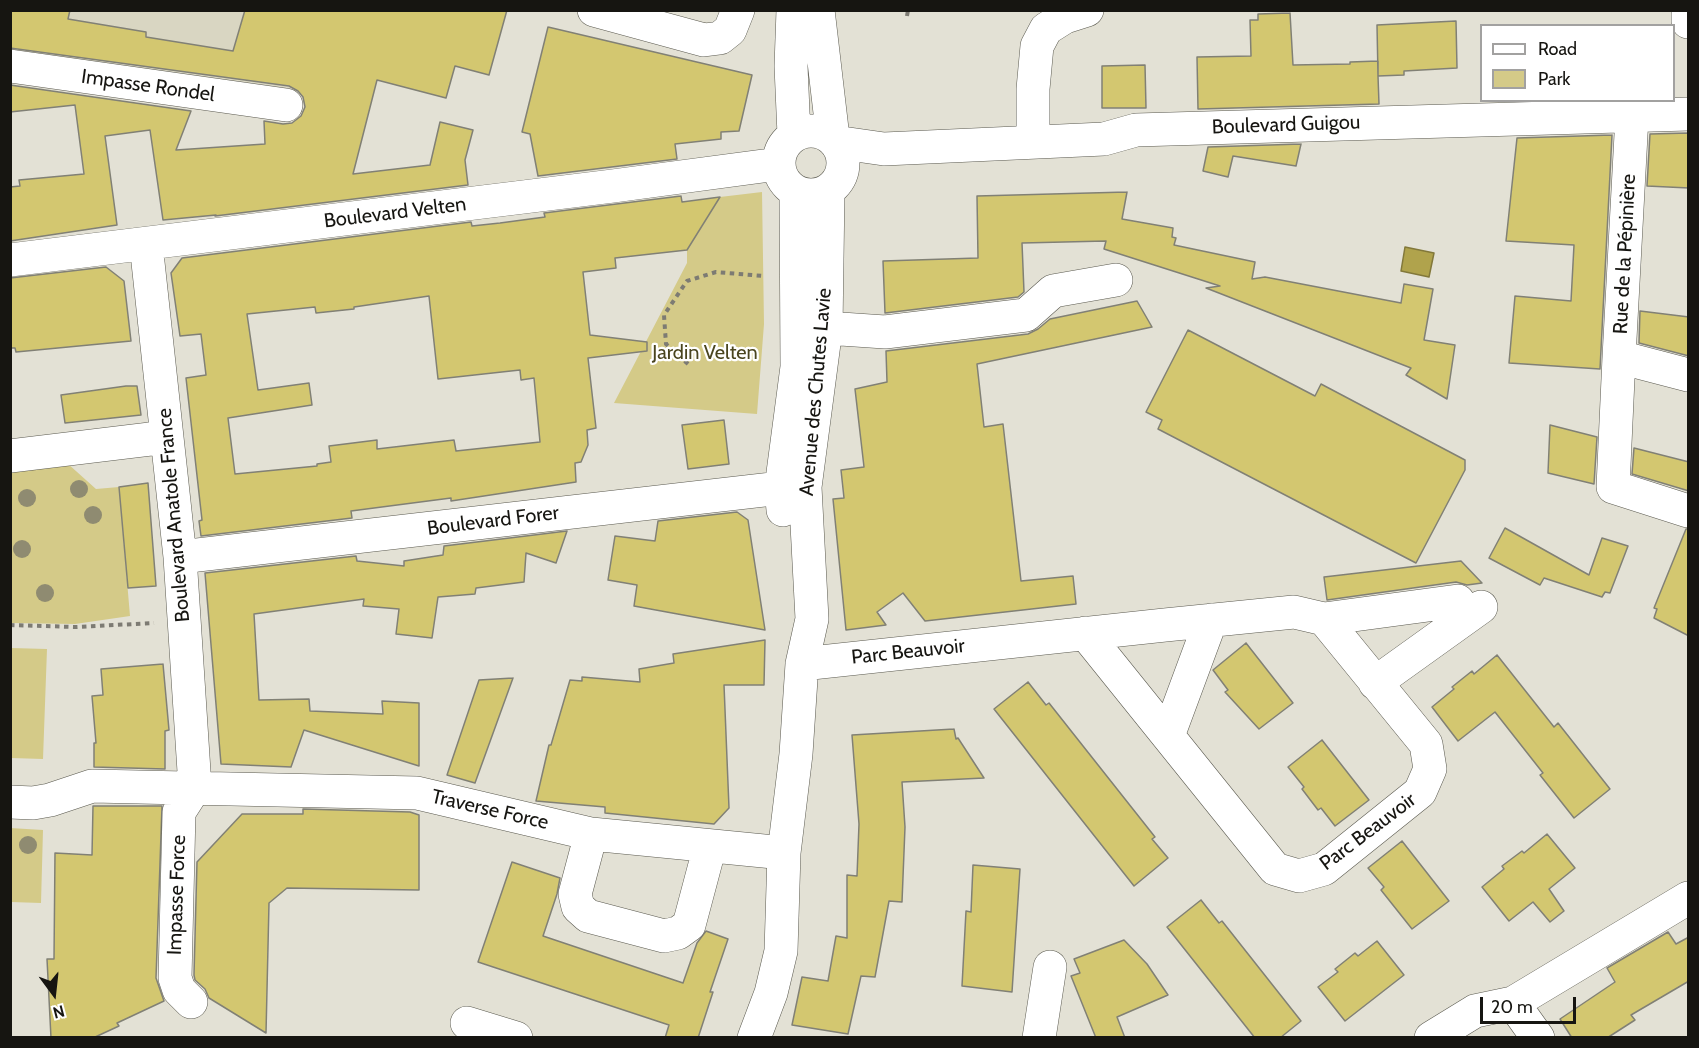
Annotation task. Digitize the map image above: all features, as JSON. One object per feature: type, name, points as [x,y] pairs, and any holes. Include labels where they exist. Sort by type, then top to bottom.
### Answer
[{"type":"street","points":[[594,10],[704,40],[720,38],[730,30],[738,10]]},
{"type":"street","points":[[793,10],[791,66],[794,135]]},
{"type":"street","name":"Avenue des Chutes Lavie","points":[[793,488],[826,328],[835,160],[818,10]]},
{"type":"street","points":[[1033,142],[1033,89],[1037,46],[1046,29],[1065,17],[1087,10]]},
{"type":"street","points":[[1688,10],[1689,22]]},
{"type":"street","name":"Impasse Rondel","points":[[10,66],[286,105]]},
{"type":"street","name":"Boulevard Guigou","points":[[835,160],[884,148],[1104,139],[1136,129],[1689,114]]},
{"type":"street","name":"Rue de la Pépinière","points":[[1632,116],[1620,357],[1689,375]]},
{"type":"street","points":[[811,131],[835,160],[818,195],[796,192],[783,180],[778,164],[782,148],[794,135],[811,131]]},
{"type":"street","name":"Boulevard Velten","points":[[10,260],[778,164]]},
{"type":"street","name":"Avenue des Chutes Lavie","points":[[760,1037],[781,951],[784,853],[796,754],[802,664],[812,619],[793,488],[797,367],[796,192]]},
{"type":"street","name":"Boulevard Anatole France","points":[[146,244],[180,557],[195,787]]},
{"type":"street","points":[[826,328],[885,332],[1026,315],[1053,291],[1116,280]]},
{"type":"street","points":[[1620,357],[1613,487],[1689,511]]},
{"type":"street","points":[[10,456],[167,437]]},
{"type":"street","name":"Boulevard Forer","points":[[180,557],[793,488]]},
{"type":"street","points":[[1324,619],[1470,604],[1375,683]]},
{"type":"street","name":"Parc Beauvoir","points":[[802,664],[1085,633],[1294,612],[1324,619],[1426,744],[1430,769],[1420,792],[1324,869],[1299,876],[1275,869],[1085,633]]},
{"type":"street","points":[[1168,736],[1211,620]]},
{"type":"street","name":"Traverse Force","points":[[10,802],[33,803],[50,800],[92,786],[417,793],[591,834],[784,853]]},
{"type":"street","name":"Impasse Force","points":[[191,1002],[179,990],[175,978],[179,812],[195,787]]},
{"type":"street","points":[[591,834],[575,894],[578,907],[588,916],[664,936],[678,933],[689,925],[710,846]]},
{"type":"street","points":[[1431,1038],[1475,1011],[1512,1003],[1689,898]]},
{"type":"street","points":[[1039,1038],[1050,967]]},
{"type":"street","points":[[1512,1003],[1538,1038]]},
{"type":"street","points":[[467,1023],[516,1038]]},
{"type":"path","points":[[907,16],[908,10]]},
{"type":"path","points":[[688,364],[666,344],[664,315],[687,281],[716,272],[774,277]]},
{"type":"path","points":[[10,625],[76,627],[184,622]]},
{"type":"shaded area","points":[[11,11],[318,11],[295,97],[11,58]]},
{"type":"shaded area","points":[[1405,247],[1434,253],[1429,277],[1401,271]]},
{"type":"green space","name":"Jardin Velten","points":[[762,192],[764,324],[757,414],[614,403],[687,263],[687,250],[720,197]]},
{"type":"green space","points":[[67,463],[96,489],[119,487],[130,616],[75,624],[11,623],[11,470]]},
{"type":"green space","points":[[11,648],[47,649],[43,759],[11,758]]},
{"type":"green space","points":[[10,828],[43,830],[41,903],[11,902]]},
{"type":"building","points":[[10,10],[70,10],[68,19],[146,32],[146,37],[233,51],[245,10],[507,10],[489,75],[455,66],[446,98],[377,80],[353,174],[430,165],[440,122],[473,130],[465,160],[468,185],[215,216],[163,220],[150,130],[105,136],[117,225],[10,241],[10,187],[20,186],[19,180],[84,174],[75,105],[10,112],[10,85],[191,111],[176,150],[265,144],[264,121],[292,123],[301,116],[305,107],[303,97],[289,86],[10,48]]},
{"type":"building","points":[[1290,13],[1293,65],[1378,61],[1377,25],[1456,21],[1457,68],[1404,71],[1404,75],[1378,76],[1379,104],[1198,109],[1197,57],[1251,56],[1250,20],[1258,20],[1258,14]]},
{"type":"building","points":[[548,27],[752,75],[739,131],[721,132],[721,139],[675,144],[677,159],[538,176],[530,134],[522,132]]},
{"type":"building","points":[[1145,65],[1146,108],[1102,108],[1102,66]]},
{"type":"building","points":[[1689,133],[1689,188],[1647,186],[1650,134]]},
{"type":"building","points":[[1612,135],[1600,369],[1509,363],[1515,296],[1571,301],[1574,245],[1506,241],[1517,138]]},
{"type":"building","points":[[1301,144],[1296,166],[1233,156],[1228,177],[1203,171],[1208,147]]},
{"type":"building","points":[[1127,192],[1122,219],[1173,228],[1172,237],[1176,238],[1174,245],[1255,262],[1252,279],[1265,277],[1401,303],[1404,284],[1433,289],[1424,340],[1455,345],[1447,399],[1406,375],[1411,368],[1206,288],[1220,286],[1104,249],[1106,241],[1022,243],[1024,292],[1018,297],[885,313],[883,261],[978,258],[977,196]]},
{"type":"building","points":[[681,196],[682,202],[720,197],[687,250],[615,258],[616,268],[583,272],[590,335],[647,342],[647,351],[588,358],[596,428],[587,430],[588,445],[581,462],[575,463],[576,482],[451,501],[451,498],[351,511],[352,518],[201,536],[199,521],[202,520],[186,378],[206,375],[201,334],[180,336],[171,273],[182,258],[471,222],[472,226],[500,223],[545,217],[544,213]],"holes":[[[429,296],[438,379],[520,370],[521,380],[534,378],[540,442],[456,451],[454,440],[377,449],[377,440],[329,446],[331,462],[317,464],[317,466],[235,474],[228,418],[312,405],[309,383],[258,390],[247,314],[315,307],[316,313]]]},
{"type":"building","points":[[106,267],[124,281],[131,341],[16,352],[15,348],[10,348],[10,278]]},
{"type":"building","points":[[1137,301],[1152,327],[977,364],[984,427],[1003,424],[1021,581],[1073,576],[1076,604],[925,621],[903,593],[877,612],[886,625],[846,630],[833,499],[844,498],[841,470],[864,467],[855,389],[887,382],[886,351],[1028,334],[1050,319]]},
{"type":"building","points":[[1640,311],[1689,317],[1689,356],[1639,343]]},
{"type":"building","points":[[1188,330],[1315,396],[1321,384],[1465,460],[1465,470],[1416,563],[1158,429],[1162,420],[1146,412]]},
{"type":"building","points":[[137,386],[141,415],[65,423],[61,395]]},
{"type":"building","points":[[724,420],[729,464],[688,469],[682,425]]},
{"type":"building","points":[[1550,425],[1597,437],[1594,484],[1548,473]]},
{"type":"building","points":[[1634,448],[1689,462],[1689,491],[1632,474]]},
{"type":"building","points":[[148,483],[156,586],[128,588],[119,487]]},
{"type":"building","points":[[737,512],[748,520],[765,630],[634,606],[637,585],[608,580],[615,536],[655,541],[658,521]]},
{"type":"building","points":[[1505,528],[1589,575],[1602,538],[1628,546],[1610,593],[1605,592],[1602,597],[1544,578],[1540,585],[1489,558]]},
{"type":"building","points":[[1686,529],[1689,529],[1689,636],[1654,618],[1657,609],[1654,608]]},
{"type":"building","points":[[567,531],[556,563],[526,553],[524,582],[476,588],[475,594],[438,597],[432,638],[396,634],[399,609],[363,606],[364,599],[254,614],[259,700],[309,699],[310,711],[383,714],[382,701],[419,703],[419,766],[304,730],[291,767],[221,764],[205,573],[356,556],[357,561],[404,566],[404,561],[443,555],[444,546]]},
{"type":"building","points":[[1461,561],[1482,583],[1467,585],[1456,582],[1327,600],[1324,577]]},
{"type":"building","points":[[765,640],[764,685],[724,685],[729,808],[714,824],[605,813],[605,807],[536,801],[549,745],[551,745],[570,680],[582,681],[582,677],[640,682],[639,669],[674,663],[673,654]]},
{"type":"building","points":[[1246,643],[1293,703],[1259,729],[1225,692],[1228,690],[1213,670]]},
{"type":"building","points":[[1497,655],[1554,727],[1558,723],[1610,789],[1574,818],[1540,775],[1543,773],[1495,712],[1458,741],[1432,707],[1472,671],[1474,674]]},
{"type":"building","points":[[163,664],[169,730],[165,731],[165,769],[94,767],[94,743],[96,743],[92,696],[103,695],[101,669]]},
{"type":"building","points":[[513,678],[475,783],[447,775],[479,680]]},
{"type":"building","points":[[1028,682],[1046,705],[1049,703],[1155,837],[1152,839],[1168,858],[1134,886],[994,709]]},
{"type":"building","points":[[954,729],[956,739],[958,738],[984,778],[902,782],[905,827],[902,902],[889,901],[875,977],[861,976],[848,1034],[792,1025],[802,977],[828,981],[836,936],[847,938],[847,875],[857,876],[859,824],[852,735]]},
{"type":"building","points":[[1322,740],[1369,800],[1335,826],[1321,808],[1318,810],[1288,767]]},
{"type":"building","points":[[93,806],[162,806],[156,978],[164,1001],[117,1023],[119,1026],[93,1038],[51,1038],[47,959],[54,959],[55,853],[92,855]]},
{"type":"building","points":[[303,809],[410,812],[419,815],[419,890],[287,888],[269,903],[266,1033],[209,998],[205,989],[195,980],[197,862],[242,814],[303,814]]},
{"type":"building","points":[[1547,834],[1575,868],[1549,889],[1564,911],[1550,922],[1533,902],[1509,921],[1482,887],[1504,869],[1502,866],[1522,851],[1524,853]]},
{"type":"building","points":[[1402,841],[1449,901],[1412,929],[1381,890],[1384,887],[1368,868]]},
{"type":"building","points":[[512,862],[560,878],[543,936],[683,983],[697,943],[706,931],[728,939],[710,992],[713,992],[698,1038],[665,1038],[669,1025],[478,962]]},
{"type":"building","points":[[973,865],[1020,869],[1012,992],[962,986],[966,911],[971,912]]},
{"type":"building","points":[[1201,900],[1219,923],[1222,921],[1301,1021],[1280,1038],[1255,1038],[1167,927]]},
{"type":"building","points":[[1668,932],[1676,944],[1689,937],[1689,981],[1631,1015],[1635,1020],[1607,1038],[1572,1038],[1560,1019],[1615,982],[1607,968]]},
{"type":"building","points":[[1124,940],[1147,964],[1168,995],[1117,1017],[1125,1038],[1096,1038],[1071,976],[1080,973],[1074,959]]},
{"type":"building","points":[[1377,941],[1404,975],[1345,1021],[1318,987],[1338,972],[1335,969],[1355,953],[1358,956]]}]
